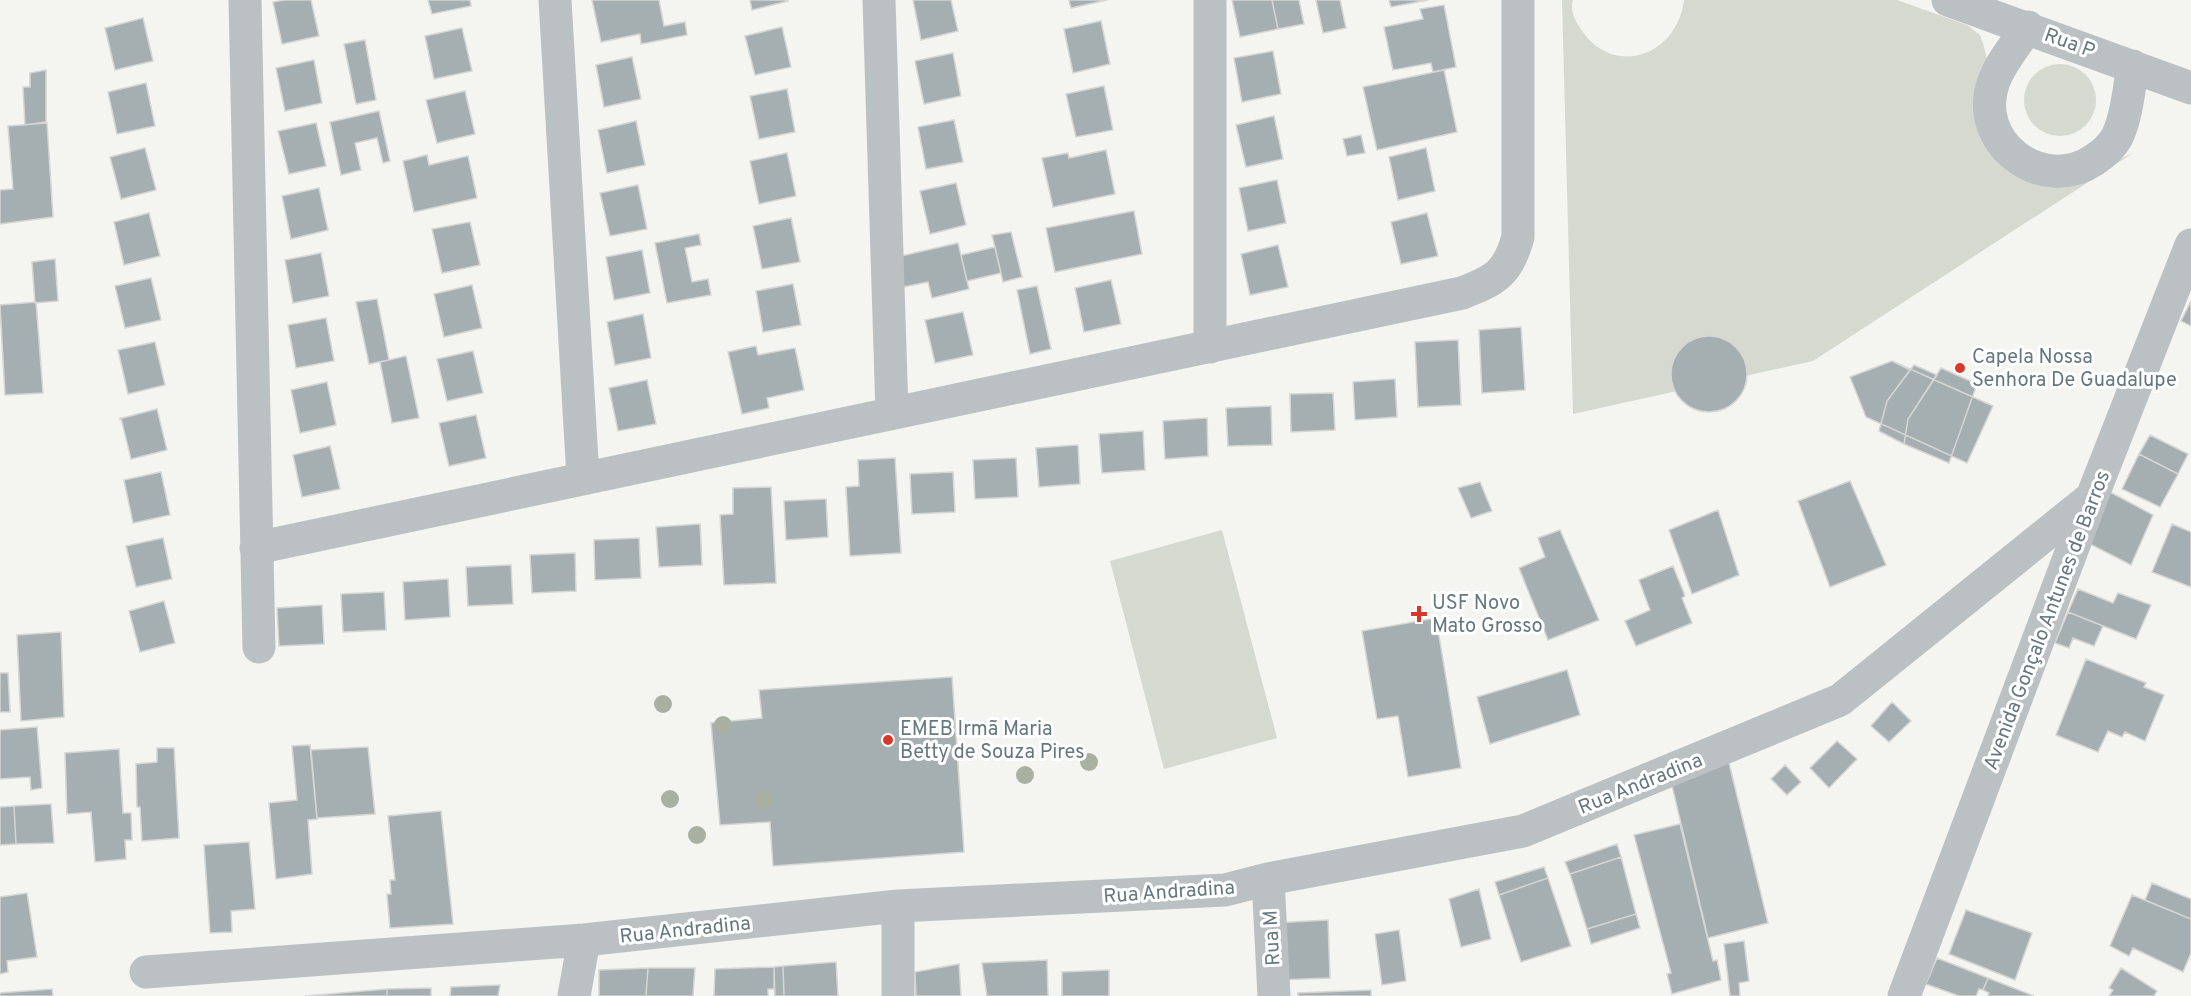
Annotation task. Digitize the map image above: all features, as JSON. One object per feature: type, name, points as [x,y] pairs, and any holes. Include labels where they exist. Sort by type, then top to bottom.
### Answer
[{"type":"street","points":[[245,0],[259,647]]},
{"type":"street","points":[[555,0],[583,478]]},
{"type":"street","points":[[879,0],[892,413]]},
{"type":"street","points":[[1210,0],[1210,347]]},
{"type":"street","points":[[256,548],[1462,293],[1484,284],[1499,274],[1512,257],[1518,237],[1518,0]]},
{"type":"street","name":"Rua P","points":[[1948,0],[2028,27],[2191,88]]},
{"type":"street","points":[[2028,27],[1994,82],[1990,104],[1993,126],[2004,146],[2020,161],[2040,170],[2062,172],[2084,166],[2102,154],[2116,137],[2123,116],[2133,66]]},
{"type":"street","name":"Avenida Gonçalo Antunes de Barros","points":[[1904,996],[2092,497],[2191,245]]},
{"type":"street","name":"Rua Andradina","points":[[147,972],[584,940],[898,906],[1225,890],[1268,879],[1523,831],[1840,700],[2092,497]]},
{"type":"street","name":"Rua M","points":[[1268,879],[1274,996]]},
{"type":"street","points":[[898,906],[898,996]]},
{"type":"street","points":[[574,996],[584,940]]},
{"type":"shaded area","points":[[1562,0],[1573,0],[1572,10],[1576,20],[1592,42],[1608,52],[1624,56],[1640,55],[1656,48],[1669,36],[1679,20],[1684,0],[1897,0],[1967,25],[1980,35],[1987,59],[1996,144],[2093,170],[2133,153],[1813,361],[1573,414]]},
{"type":"shaded area","points":[[2060,64],[2080,70],[2090,80],[2096,100],[2090,120],[2080,130],[2060,136],[2040,130],[2030,120],[2024,100],[2030,80],[2040,70]]},
{"type":"shaded area","points":[[1222,530],[1277,738],[1164,769],[1110,561]]},
{"type":"building","points":[[311,0],[319,36],[282,44],[273,2]]},
{"type":"building","points":[[428,0],[470,0],[471,6],[432,14]]},
{"type":"building","points":[[592,0],[659,0],[664,26],[685,22],[687,35],[641,44],[640,34],[601,42]]},
{"type":"building","points":[[750,0],[787,0],[788,1],[752,10]]},
{"type":"building","points":[[913,0],[951,0],[958,31],[921,40]]},
{"type":"building","points":[[1069,0],[1107,0],[1071,8]]},
{"type":"building","points":[[1232,0],[1272,0],[1278,29],[1240,37]]},
{"type":"building","points":[[1272,0],[1299,0],[1304,24],[1278,29]]},
{"type":"building","points":[[1316,0],[1340,0],[1346,28],[1323,33]]},
{"type":"building","points":[[1389,0],[1428,0],[1391,7]]},
{"type":"building","points":[[1444,5],[1456,67],[1433,72],[1431,63],[1393,70],[1384,27],[1423,19],[1420,9]]},
{"type":"building","points":[[143,18],[153,61],[115,70],[105,28]]},
{"type":"building","points":[[1101,21],[1110,64],[1073,73],[1064,29]]},
{"type":"building","points":[[782,27],[791,67],[755,75],[745,36]]},
{"type":"building","points":[[462,28],[472,71],[434,79],[425,36]]},
{"type":"building","points":[[365,40],[376,100],[356,104],[344,44]]},
{"type":"building","points":[[1273,51],[1281,94],[1242,102],[1234,58]]},
{"type":"building","points":[[953,53],[961,96],[924,104],[915,61]]},
{"type":"building","points":[[632,57],[641,99],[604,107],[596,65]]},
{"type":"building","points":[[314,60],[322,103],[285,111],[276,68]]},
{"type":"building","points":[[46,70],[46,122],[25,125],[23,87],[30,87],[30,73]]},
{"type":"building","points":[[1444,70],[1457,132],[1377,150],[1363,87]]},
{"type":"building","points":[[146,83],[155,126],[117,134],[108,92]]},
{"type":"building","points":[[1104,86],[1113,130],[1076,137],[1066,94]]},
{"type":"building","points":[[787,89],[795,132],[759,139],[750,96]]},
{"type":"building","points":[[465,91],[475,134],[437,143],[426,100]]},
{"type":"building","points":[[379,111],[390,161],[383,163],[377,138],[355,143],[361,170],[341,175],[330,122]]},
{"type":"building","points":[[1274,116],[1283,159],[1246,167],[1236,125]]},
{"type":"building","points":[[954,120],[963,162],[926,169],[918,127]]},
{"type":"building","points":[[636,121],[645,165],[607,173],[598,130]]},
{"type":"building","points":[[47,123],[53,217],[0,224],[0,190],[13,189],[8,126]]},
{"type":"building","points":[[316,123],[326,166],[289,174],[278,131]]},
{"type":"building","points":[[1361,135],[1365,153],[1347,156],[1343,139]]},
{"type":"building","points":[[145,148],[156,190],[121,199],[110,157]]},
{"type":"building","points":[[1426,148],[1435,191],[1398,200],[1389,157]]},
{"type":"building","points":[[1106,150],[1115,194],[1053,207],[1042,158],[1068,153],[1069,158]]},
{"type":"building","points":[[787,153],[796,196],[759,204],[750,161]]},
{"type":"building","points":[[427,155],[429,165],[468,156],[477,198],[414,212],[403,161]]},
{"type":"building","points":[[1277,180],[1286,223],[1248,231],[1239,188]]},
{"type":"building","points":[[956,183],[966,225],[930,234],[920,191]]},
{"type":"building","points":[[638,185],[647,229],[610,236],[600,193]]},
{"type":"building","points":[[319,188],[328,230],[291,239],[282,196]]},
{"type":"building","points":[[1134,211],[1142,254],[1055,272],[1046,228]]},
{"type":"building","points":[[149,213],[160,256],[124,265],[114,222]]},
{"type":"building","points":[[1427,213],[1438,256],[1401,264],[1391,222]]},
{"type":"building","points":[[791,218],[800,262],[762,269],[753,226]]},
{"type":"building","points":[[470,222],[480,265],[442,273],[432,229]]},
{"type":"building","points":[[1011,232],[1022,277],[1003,282],[992,235]]},
{"type":"building","points":[[699,234],[701,245],[685,248],[692,282],[708,279],[711,295],[667,303],[655,243]]},
{"type":"building","points":[[958,243],[969,289],[932,298],[928,282],[903,287],[897,257]]},
{"type":"building","points":[[1278,245],[1288,287],[1250,295],[1241,254]]},
{"type":"building","points":[[995,247],[1001,273],[967,281],[961,255]]},
{"type":"building","points":[[642,250],[650,293],[614,300],[606,257]]},
{"type":"building","points":[[321,253],[329,296],[293,303],[285,260]]},
{"type":"building","points":[[55,259],[58,301],[35,303],[32,262]]},
{"type":"building","points":[[151,278],[161,320],[125,328],[115,286]]},
{"type":"building","points":[[1111,280],[1121,324],[1084,332],[1075,288]]},
{"type":"building","points":[[793,284],[801,325],[763,332],[756,291]]},
{"type":"building","points":[[472,285],[482,328],[444,337],[434,294]]},
{"type":"building","points":[[1037,286],[1051,349],[1030,354],[1017,290]]},
{"type":"building","points":[[377,299],[389,360],[369,364],[356,302]]},
{"type":"building","points":[[2191,301],[2191,326],[2181,321]]},
{"type":"building","points":[[36,302],[43,393],[5,395],[0,305]]},
{"type":"building","points":[[963,312],[973,355],[935,363],[925,320]]},
{"type":"building","points":[[643,314],[651,358],[615,365],[607,322]]},
{"type":"building","points":[[326,318],[334,361],[296,368],[288,325]]},
{"type":"building","points":[[1521,327],[1525,390],[1482,393],[1479,330]]},
{"type":"building","points":[[1709,336],[1724,339],[1736,347],[1744,359],[1747,374],[1744,389],[1736,401],[1724,409],[1709,412],[1694,409],[1682,401],[1674,389],[1671,374],[1674,359],[1682,347],[1694,339]]},
{"type":"building","points":[[1458,340],[1461,405],[1418,407],[1415,342]]},
{"type":"building","points":[[155,342],[165,385],[128,394],[118,350]]},
{"type":"building","points":[[756,346],[758,355],[795,348],[804,390],[767,398],[769,408],[742,414],[728,352]]},
{"type":"building","points":[[473,351],[483,393],[447,401],[437,359]]},
{"type":"building","points":[[406,356],[419,418],[392,423],[380,362]]},
{"type":"building","points":[[1892,361],[1993,406],[1967,463],[1866,417],[1850,377]]},
{"type":"building","points":[[1892,361],[1910,370],[1887,401],[1881,424],[1866,417],[1850,377]]},
{"type":"building","points":[[1914,365],[1937,375],[1908,419],[1904,444],[1879,431],[1887,401]]},
{"type":"building","points":[[1941,368],[1977,384],[1949,463],[1904,444],[1908,419]]},
{"type":"building","points":[[1395,379],[1397,417],[1355,420],[1353,382]]},
{"type":"building","points":[[647,380],[656,424],[618,431],[609,388]]},
{"type":"building","points":[[327,382],[336,425],[300,433],[291,390]]},
{"type":"building","points":[[1333,393],[1335,430],[1291,432],[1290,394]]},
{"type":"building","points":[[1271,406],[1272,445],[1228,446],[1226,408]]},
{"type":"building","points":[[157,409],[167,450],[131,459],[121,418]]},
{"type":"building","points":[[476,415],[486,458],[449,466],[439,423]]},
{"type":"building","points":[[1207,418],[1208,456],[1165,459],[1163,421]]},
{"type":"building","points":[[1143,431],[1145,470],[1102,473],[1099,434]]},
{"type":"building","points":[[2150,435],[2188,454],[2178,474],[2139,454]]},
{"type":"building","points":[[1078,445],[1080,484],[1039,487],[1036,448]]},
{"type":"building","points":[[330,446],[340,489],[302,497],[293,455]]},
{"type":"building","points":[[2139,454],[2178,474],[2160,507],[2122,489]]},
{"type":"building","points":[[895,458],[901,553],[850,556],[846,487],[859,486],[858,460]]},
{"type":"building","points":[[1016,458],[1018,497],[975,499],[973,460]]},
{"type":"building","points":[[161,472],[170,515],[133,523],[124,480]]},
{"type":"building","points":[[953,472],[955,512],[912,514],[910,474]]},
{"type":"building","points":[[1850,481],[1886,565],[1830,587],[1798,501]]},
{"type":"building","points":[[1480,482],[1492,511],[1471,518],[1458,488]]},
{"type":"building","points":[[771,487],[776,583],[724,585],[720,515],[733,514],[733,488]]},
{"type":"building","points":[[2110,492],[2153,515],[2131,565],[2088,543]]},
{"type":"building","points":[[826,499],[828,537],[786,540],[784,501]]},
{"type":"building","points":[[1718,510],[1739,575],[1692,594],[1669,530]]},
{"type":"building","points":[[700,524],[702,565],[659,567],[656,527]]},
{"type":"building","points":[[2172,524],[2191,532],[2191,587],[2152,572]]},
{"type":"building","points":[[1560,530],[1599,620],[1548,640],[1519,568],[1545,557],[1538,538]]},
{"type":"building","points":[[163,538],[172,579],[136,587],[126,546]]},
{"type":"building","points":[[639,538],[641,578],[595,580],[594,540]]},
{"type":"building","points":[[575,553],[576,591],[532,593],[530,555]]},
{"type":"building","points":[[511,565],[513,604],[468,606],[466,567]]},
{"type":"building","points":[[1673,566],[1685,596],[1682,598],[1692,623],[1636,646],[1625,621],[1650,610],[1639,580]]},
{"type":"building","points":[[448,579],[450,617],[405,620],[403,582]]},
{"type":"building","points":[[2078,589],[2113,603],[2118,593],[2151,605],[2136,639],[2068,612]]},
{"type":"building","points":[[384,592],[386,630],[343,632],[341,594]]},
{"type":"building","points":[[164,601],[175,643],[140,652],[129,611]]},
{"type":"building","points":[[322,605],[324,644],[279,646],[277,608]]},
{"type":"building","points":[[2068,612],[2103,626],[2094,646],[2073,638],[2069,648],[2055,643]]},
{"type":"building","points":[[1436,618],[1461,768],[1408,777],[1398,716],[1377,719],[1362,631]]},
{"type":"building","points":[[61,632],[64,717],[21,721],[17,635]]},
{"type":"building","points":[[2086,659],[2146,683],[2144,687],[2164,695],[2145,741],[2125,732],[2122,737],[2108,731],[2098,752],[2056,735]]},
{"type":"building","points":[[1567,670],[1580,715],[1490,744],[1477,697]]},
{"type":"building","points":[[0,673],[8,673],[10,712],[0,712]]},
{"type":"building","points":[[952,677],[964,852],[773,866],[770,822],[720,825],[711,723],[762,718],[759,690]]},
{"type":"building","points":[[1892,702],[1911,721],[1889,742],[1871,726]]},
{"type":"building","points":[[37,727],[42,788],[31,790],[30,777],[0,779],[0,730]]},
{"type":"building","points":[[1837,741],[1857,759],[1829,788],[1810,768]]},
{"type":"building","points":[[310,745],[317,819],[308,820],[312,874],[276,879],[269,803],[297,800],[292,746]]},
{"type":"building","points":[[368,747],[375,814],[317,818],[311,750]]},
{"type":"building","points":[[157,748],[174,748],[179,838],[142,841],[140,807],[137,807],[136,764],[157,762]]},
{"type":"building","points":[[119,749],[123,813],[131,813],[132,840],[125,840],[126,859],[95,862],[91,812],[67,814],[65,753]]},
{"type":"building","points":[[1729,763],[1768,923],[1708,938],[1670,777]]},
{"type":"building","points":[[1785,765],[1801,782],[1787,795],[1771,779]]},
{"type":"building","points":[[51,804],[54,843],[16,844],[14,806]]},
{"type":"building","points":[[14,806],[16,844],[0,845],[0,807]]},
{"type":"building","points":[[441,811],[453,924],[390,928],[387,894],[391,894],[390,880],[395,880],[388,816]]},
{"type":"building","points":[[1680,824],[1713,961],[1717,960],[1721,980],[1672,994],[1667,974],[1671,973],[1634,835]]},
{"type":"building","points":[[249,842],[255,909],[231,911],[232,932],[210,933],[204,845]]},
{"type":"building","points":[[1617,844],[1621,857],[1570,874],[1565,862]]},
{"type":"building","points":[[1621,857],[1636,914],[1587,929],[1570,874]]},
{"type":"building","points":[[1544,867],[1548,878],[1499,895],[1495,882]]},
{"type":"building","points":[[1548,878],[1571,946],[1521,962],[1499,895]]},
{"type":"building","points":[[2152,883],[2191,899],[2191,919],[2145,900]]},
{"type":"building","points":[[1479,889],[1491,939],[1461,947],[1449,899]]},
{"type":"building","points":[[27,893],[37,957],[7,961],[8,972],[0,974],[0,897]]},
{"type":"building","points":[[2132,895],[2191,919],[2191,953],[2183,972],[2133,948],[2129,956],[2110,946]]},
{"type":"building","points":[[1966,910],[2032,933],[2015,980],[1949,954]]},
{"type":"building","points":[[1636,914],[1640,928],[1591,944],[1587,929]]},
{"type":"building","points":[[1328,920],[1330,978],[1276,980],[1274,923]]},
{"type":"building","points":[[1399,930],[1406,981],[1382,985],[1375,934]]},
{"type":"building","points":[[1744,941],[1749,981],[1739,983],[1740,996],[1730,996],[1724,944]]},
{"type":"building","points":[[1937,958],[1988,978],[1983,990],[1979,989],[1976,996],[1959,996],[1926,984]]},
{"type":"building","points":[[1047,960],[1048,996],[987,996],[982,963]]},
{"type":"building","points":[[836,962],[838,996],[784,996],[783,966]]},
{"type":"building","points":[[959,964],[961,996],[916,996],[915,972]]},
{"type":"building","points":[[783,966],[784,996],[775,996],[774,967]]},
{"type":"building","points":[[774,967],[774,989],[768,989],[768,996],[714,996],[715,969]]},
{"type":"building","points":[[648,968],[695,968],[693,996],[646,996]]},
{"type":"building","points":[[648,968],[646,996],[599,996],[599,970]]},
{"type":"building","points":[[2121,968],[2157,991],[2154,996],[2109,996],[2113,990],[2109,988]]},
{"type":"building","points":[[1109,970],[1109,996],[1062,996],[1062,972]]},
{"type":"building","points":[[1988,978],[2034,996],[1988,996],[1989,993],[1983,990]]},
{"type":"building","points":[[500,985],[498,996],[450,996],[451,987]]},
{"type":"building","points":[[431,988],[431,996],[387,996],[387,989]]},
{"type":"building","points":[[52,989],[53,996],[0,996],[0,993]]},
{"type":"building","points":[[387,989],[387,996],[305,996]]},
{"type":"building","points":[[1371,990],[1371,996],[1298,996],[1298,993]]},
{"type":"place","name":"Capela Nossa Senhora De Guadalupe","points":[[1960,368]]},
{"type":"place","name":"USF Novo Mato Grosso","points":[[1419,614]]},
{"type":"place","name":"EMEB Irmã Maria Betty de Souza Pires","points":[[888,740]]}]
